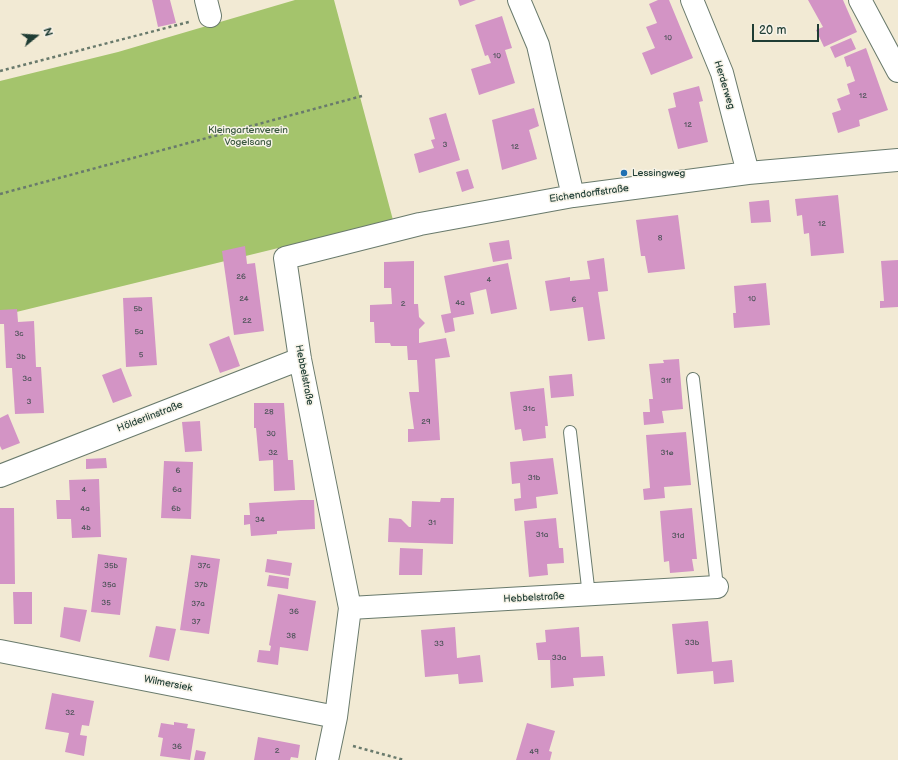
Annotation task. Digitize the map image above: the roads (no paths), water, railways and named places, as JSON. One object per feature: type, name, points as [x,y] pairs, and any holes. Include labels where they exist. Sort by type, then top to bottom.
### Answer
[{"type":"street","points":[[519,0],[538,45],[573,196]]},
{"type":"street","name":"Herderweg","points":[[692,0],[722,73],[748,173]]},
{"type":"street","points":[[860,0],[898,71]]},
{"type":"street","name":"Eichendorffstraße","points":[[285,258],[420,224],[573,196],[748,173],[898,160]]},
{"type":"street","name":"Hebbelstraße","points":[[285,258],[300,359],[350,608],[336,718],[330,750]]},
{"type":"street","name":"Hölderlinstraße","points":[[0,476],[300,359]]},
{"type":"street","name":"Hebbelstraße","points":[[350,608],[589,596],[717,587]]},
{"type":"street","name":"Wilmersiek","points":[[0,651],[336,718]]},
{"type":"lane","points":[[693,379],[717,587]]},
{"type":"lane","points":[[570,432],[589,596]]},
{"type":"place","name":"Lessingweg","points":[[624,173]]},
{"type":"park label","name":"Kleingartenverein Vogelsang","points":[[248,136]]}]
